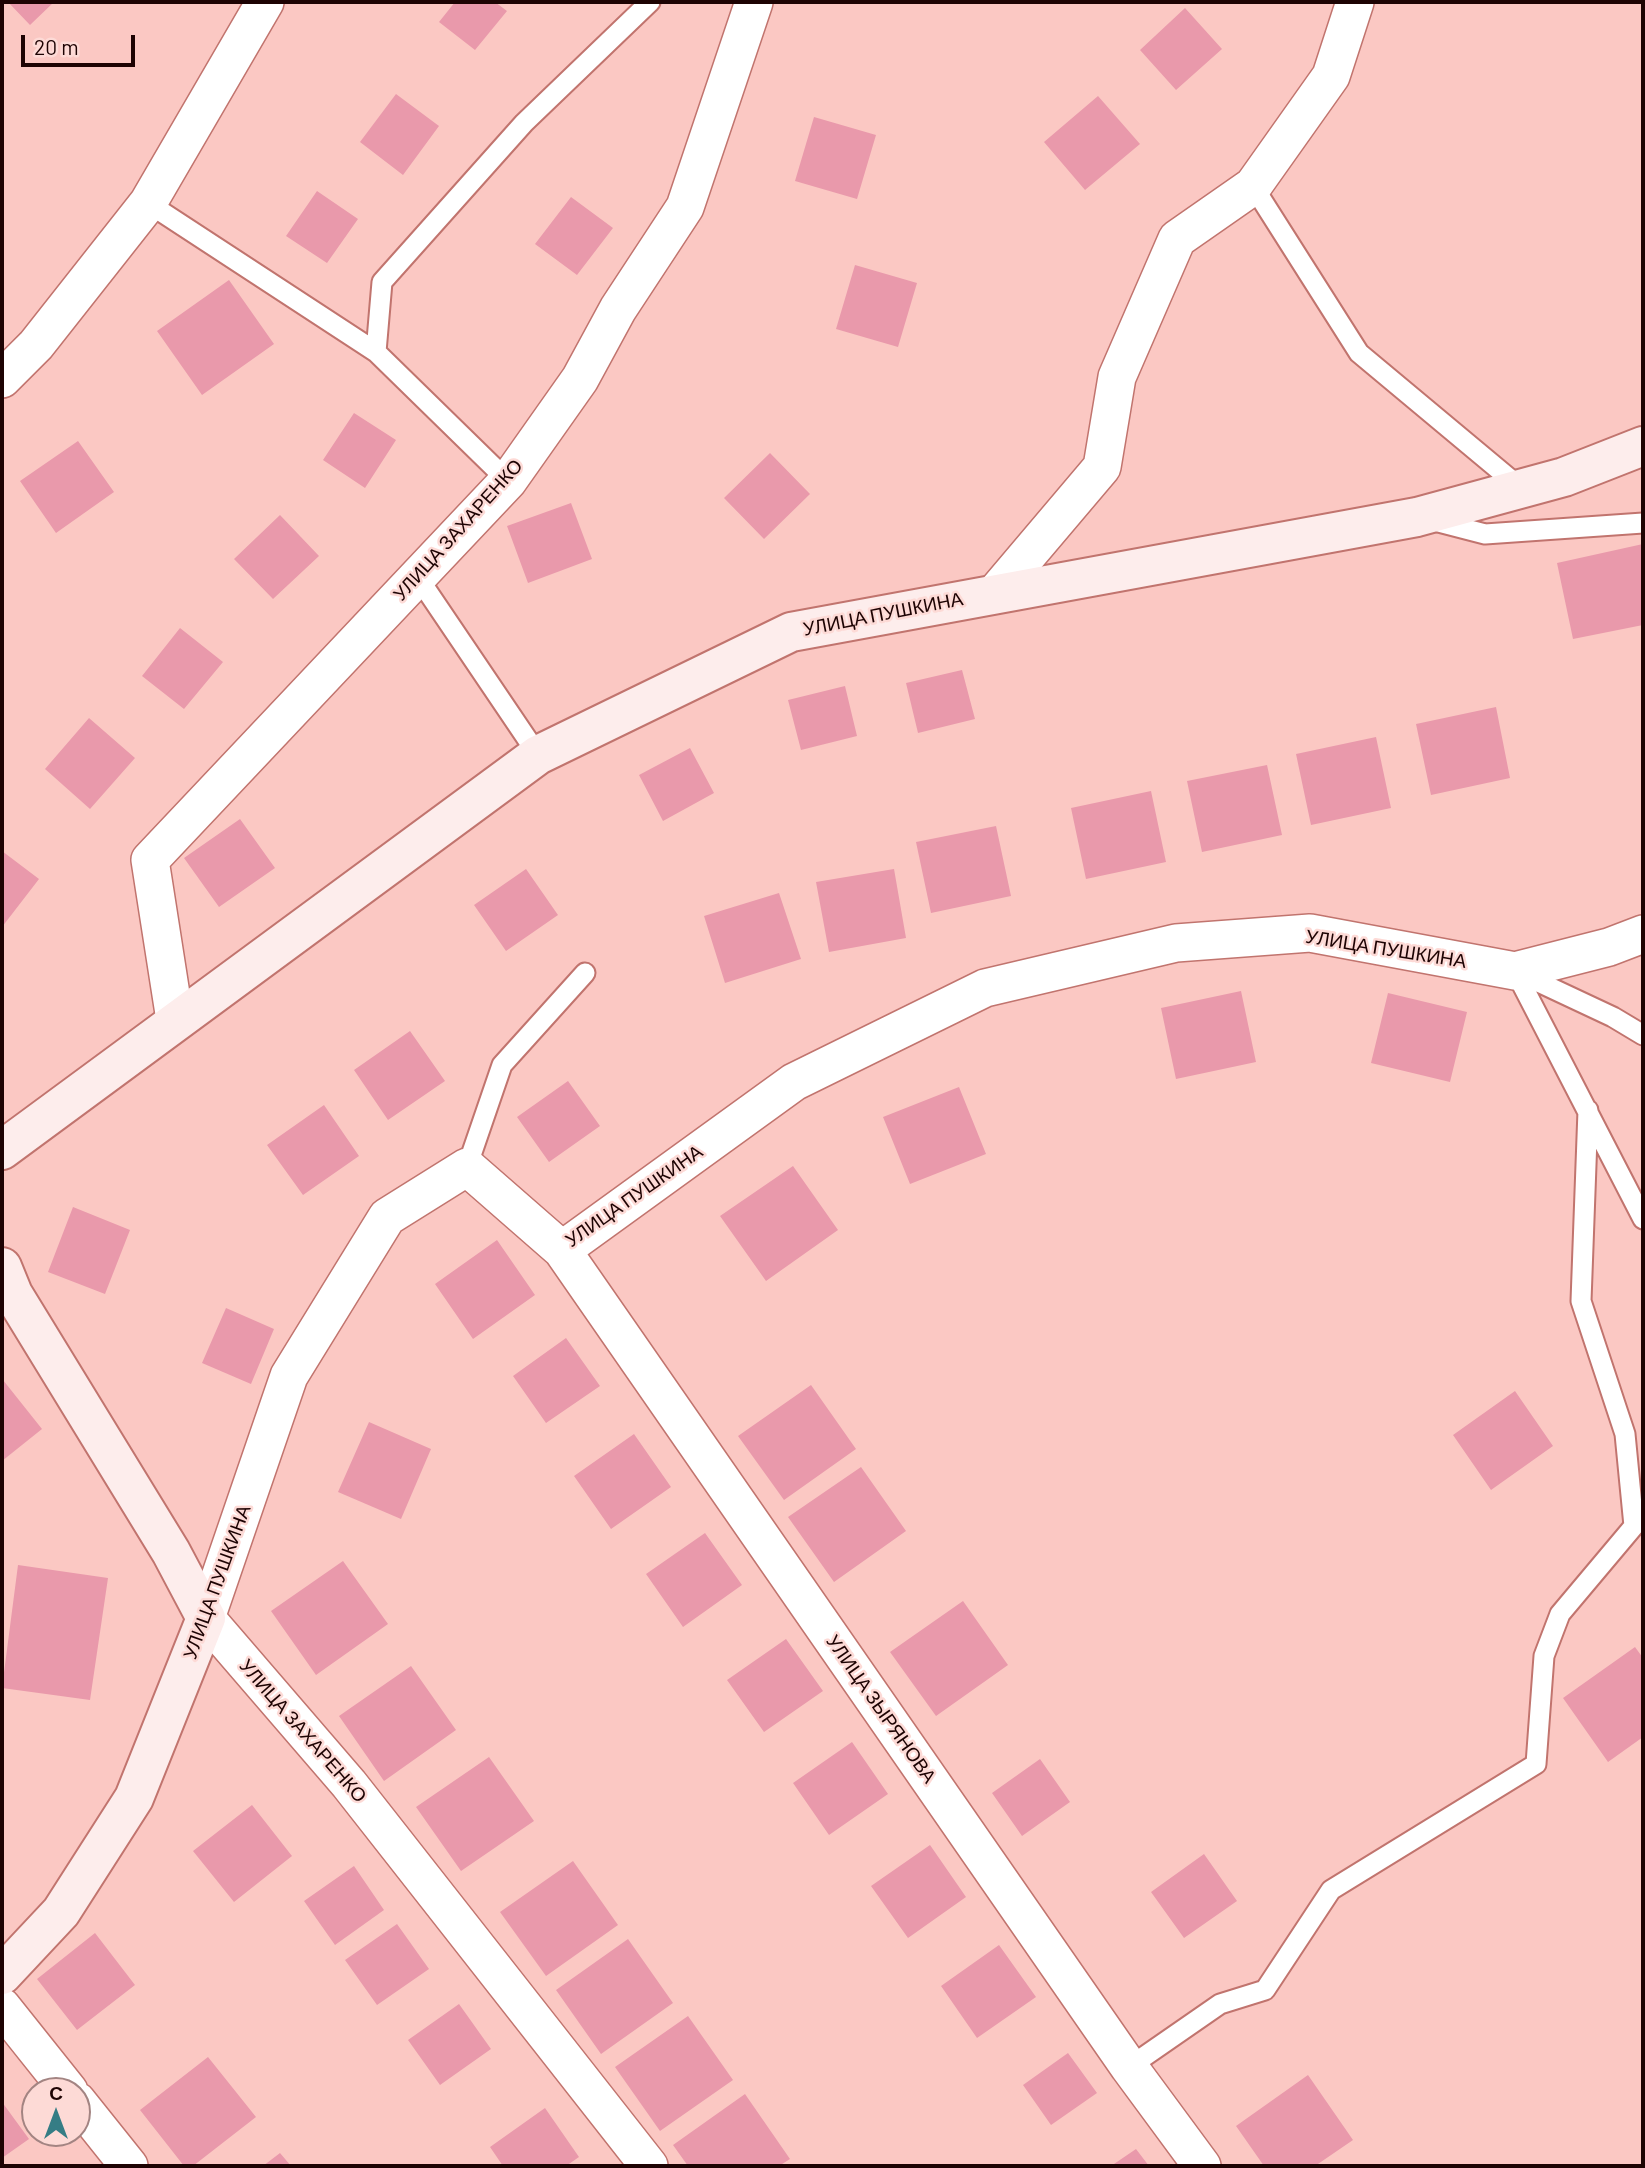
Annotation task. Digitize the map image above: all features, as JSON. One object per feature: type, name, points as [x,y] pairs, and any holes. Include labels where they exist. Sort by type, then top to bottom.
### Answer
[{"type":"street","points":[[2,379],[36,345],[148,204],[265,2]]},
{"type":"street","name":"УЛИЦА ЗАХАРЕНКО","points":[[175,1020],[150,860],[508,481],[580,379],[618,309],[685,207],[754,2]]},
{"type":"street","points":[[997,592],[1102,467],[1117,377],[1177,239],[1253,186],[1331,76],[1355,2]]},
{"type":"street","name":"УЛИЦА ПУШКИНА","points":[[2,1150],[538,755],[791,632],[997,592],[1417,517],[1564,477],[1643,446]]},
{"type":"street","name":"УЛИЦА ПУШКИНА","points":[[2,1975],[61,1912],[134,1798],[206,1618],[289,1376],[387,1217],[467,1167],[562,1250],[794,1082],[985,988],[1176,943],[1310,933],[1516,971],[1609,947],[1643,934]]},
{"type":"street","name":"УЛИЦА ЗЫРЯНОВА","points":[[562,1250],[1129,2067],[1202,2166]]},
{"type":"street","name":"УЛИЦА ЗАХАРЕНКО","points":[[2,1267],[13,1294],[172,1552],[206,1618],[349,1784],[649,2166]]},
{"type":"street","points":[[2,2007],[58,2077]]},
{"type":"street","points":[[91,2118],[129,2166]]},
{"type":"lane","points":[[376,352],[382,282],[524,123],[650,2]]},
{"type":"lane","points":[[1253,186],[1359,353],[1521,489]]},
{"type":"lane","points":[[148,204],[376,352],[508,481]]},
{"type":"lane","points":[[1417,517],[1485,534],[1636,521],[1643,523]]},
{"type":"lane","points":[[417,576],[538,755]]},
{"type":"lane","points":[[1516,971],[1613,1017],[1643,1035]]},
{"type":"lane","points":[[1516,971],[1643,1219]]},
{"type":"lane","points":[[467,1167],[502,1065],[585,973]]},
{"type":"lane","points":[[1129,2067],[1220,2004],[1265,1990],[1331,1890],[1536,1764],[1544,1656],[1560,1614],[1634,1526],[1625,1434],[1581,1301],[1588,1110]]},
{"type":"building","points":[[8,2],[54,2],[30,25]]},
{"type":"building","points":[[455,2],[495,2],[507,11],[475,50],[439,22]]},
{"type":"building","points":[[1185,8],[1222,49],[1176,90],[1140,50]]},
{"type":"building","points":[[396,94],[439,126],[403,175],[360,142]]},
{"type":"building","points":[[1098,96],[1140,144],[1085,190],[1044,142]]},
{"type":"building","points":[[814,117],[876,135],[857,199],[795,181]]},
{"type":"building","points":[[317,191],[358,219],[327,263],[286,236]]},
{"type":"building","points":[[571,197],[613,228],[577,275],[535,244]]},
{"type":"building","points":[[855,265],[917,283],[898,347],[836,329]]},
{"type":"building","points":[[229,280],[274,344],[202,395],[157,331]]},
{"type":"building","points":[[354,413],[396,440],[365,488],[323,460]]},
{"type":"building","points":[[78,441],[114,492],[56,533],[20,481]]},
{"type":"building","points":[[770,453],[810,494],[764,539],[724,498]]},
{"type":"building","points":[[571,503],[592,559],[528,583],[507,526]]},
{"type":"building","points":[[280,515],[319,556],[273,599],[234,559]]},
{"type":"building","points":[[1643,544],[1643,625],[1573,639],[1557,563]]},
{"type":"building","points":[[180,628],[223,662],[184,709],[142,676]]},
{"type":"building","points":[[962,670],[975,719],[918,733],[906,683]]},
{"type":"building","points":[[845,686],[857,736],[801,750],[788,700]]},
{"type":"building","points":[[1496,707],[1510,778],[1431,795],[1416,724]]},
{"type":"building","points":[[89,718],[135,758],[90,809],[45,769]]},
{"type":"building","points":[[1376,737],[1391,808],[1311,825],[1296,754]]},
{"type":"building","points":[[690,748],[714,793],[663,821],[639,775]]},
{"type":"building","points":[[1267,765],[1282,835],[1202,852],[1187,781]]},
{"type":"building","points":[[1151,791],[1166,862],[1086,879],[1071,808]]},
{"type":"building","points":[[240,819],[275,868],[219,907],[184,858]]},
{"type":"building","points":[[996,826],[1011,896],[931,913],[916,842]]},
{"type":"building","points":[[2,851],[39,879],[2,927]]},
{"type":"building","points":[[526,869],[558,915],[506,951],[474,905]]},
{"type":"building","points":[[894,869],[906,938],[829,952],[816,882]]},
{"type":"building","points":[[779,893],[801,959],[725,983],[704,916]]},
{"type":"building","points":[[1241,991],[1256,1062],[1176,1079],[1161,1008]]},
{"type":"building","points":[[1388,993],[1467,1012],[1450,1082],[1371,1063]]},
{"type":"building","points":[[410,1031],[445,1081],[388,1120],[354,1070]]},
{"type":"building","points":[[568,1081],[600,1126],[549,1162],[517,1117]]},
{"type":"building","points":[[959,1087],[986,1154],[910,1184],[883,1117]]},
{"type":"building","points":[[324,1105],[359,1156],[303,1195],[267,1145]]},
{"type":"building","points":[[793,1166],[838,1230],[766,1281],[720,1216]]},
{"type":"building","points":[[73,1207],[130,1230],[105,1294],[48,1272]]},
{"type":"building","points":[[497,1240],[535,1295],[473,1339],[435,1284]]},
{"type":"building","points":[[226,1308],[274,1329],[251,1384],[202,1363]]},
{"type":"building","points":[[566,1338],[600,1386],[546,1423],[513,1376]]},
{"type":"building","points":[[2,1381],[42,1429],[2,1461]]},
{"type":"building","points":[[811,1385],[856,1449],[784,1500],[738,1436]]},
{"type":"building","points":[[1515,1391],[1553,1446],[1491,1490],[1453,1435]]},
{"type":"building","points":[[369,1422],[431,1449],[401,1519],[338,1492]]},
{"type":"building","points":[[634,1434],[671,1487],[611,1529],[574,1476]]},
{"type":"building","points":[[861,1467],[906,1531],[834,1582],[788,1517]]},
{"type":"building","points":[[705,1533],[742,1585],[683,1627],[646,1574]]},
{"type":"building","points":[[343,1561],[388,1624],[316,1675],[271,1611]]},
{"type":"building","points":[[18,1565],[108,1578],[90,1700],[2,1688]]},
{"type":"building","points":[[963,1601],[1008,1665],[936,1716],[890,1652]]},
{"type":"building","points":[[786,1639],[823,1691],[764,1732],[727,1680]]},
{"type":"building","points":[[1635,1647],[1643,1658],[1643,1737],[1608,1762],[1563,1698]]},
{"type":"building","points":[[411,1666],[456,1730],[384,1781],[339,1716]]},
{"type":"building","points":[[852,1742],[888,1794],[829,1835],[793,1783]]},
{"type":"building","points":[[489,1757],[534,1821],[461,1871],[416,1807]]},
{"type":"building","points":[[1040,1759],[1070,1802],[1022,1836],[992,1793]]},
{"type":"building","points":[[252,1805],[292,1856],[234,1902],[193,1851]]},
{"type":"building","points":[[930,1845],[966,1897],[908,1938],[871,1886]]},
{"type":"building","points":[[1204,1854],[1237,1901],[1184,1938],[1151,1892]]},
{"type":"building","points":[[573,1861],[618,1925],[546,1976],[500,1912]]},
{"type":"building","points":[[354,1866],[384,1910],[335,1945],[304,1901]]},
{"type":"building","points":[[397,1924],[429,1969],[377,2005],[345,1960]]},
{"type":"building","points":[[95,1933],[135,1985],[77,2030],[37,1979]]},
{"type":"building","points":[[628,1939],[673,2003],[601,2054],[556,1990]]},
{"type":"building","points":[[999,1945],[1036,1997],[977,2038],[941,1986]]},
{"type":"building","points":[[459,2004],[491,2049],[440,2085],[408,2040]]},
{"type":"building","points":[[688,2016],[733,2080],[660,2131],[615,2067]]},
{"type":"building","points":[[1068,2053],[1097,2093],[1051,2125],[1023,2085]]},
{"type":"building","points":[[208,2057],[256,2117],[193,2166],[184,2166],[140,2110]]},
{"type":"building","points":[[1308,2075],[1353,2140],[1315,2166],[1264,2166],[1236,2126]]},
{"type":"building","points":[[745,2094],[790,2159],[779,2166],[688,2166],[673,2145]]},
{"type":"building","points":[[2,2102],[21,2128],[21,2145],[2,2158]]},
{"type":"building","points":[[545,2108],[579,2157],[566,2166],[503,2166],[490,2147]]},
{"type":"building","points":[[1136,2149],[1149,2166],[1111,2166]]},
{"type":"building","points":[[280,2153],[291,2166],[263,2166]]}]
